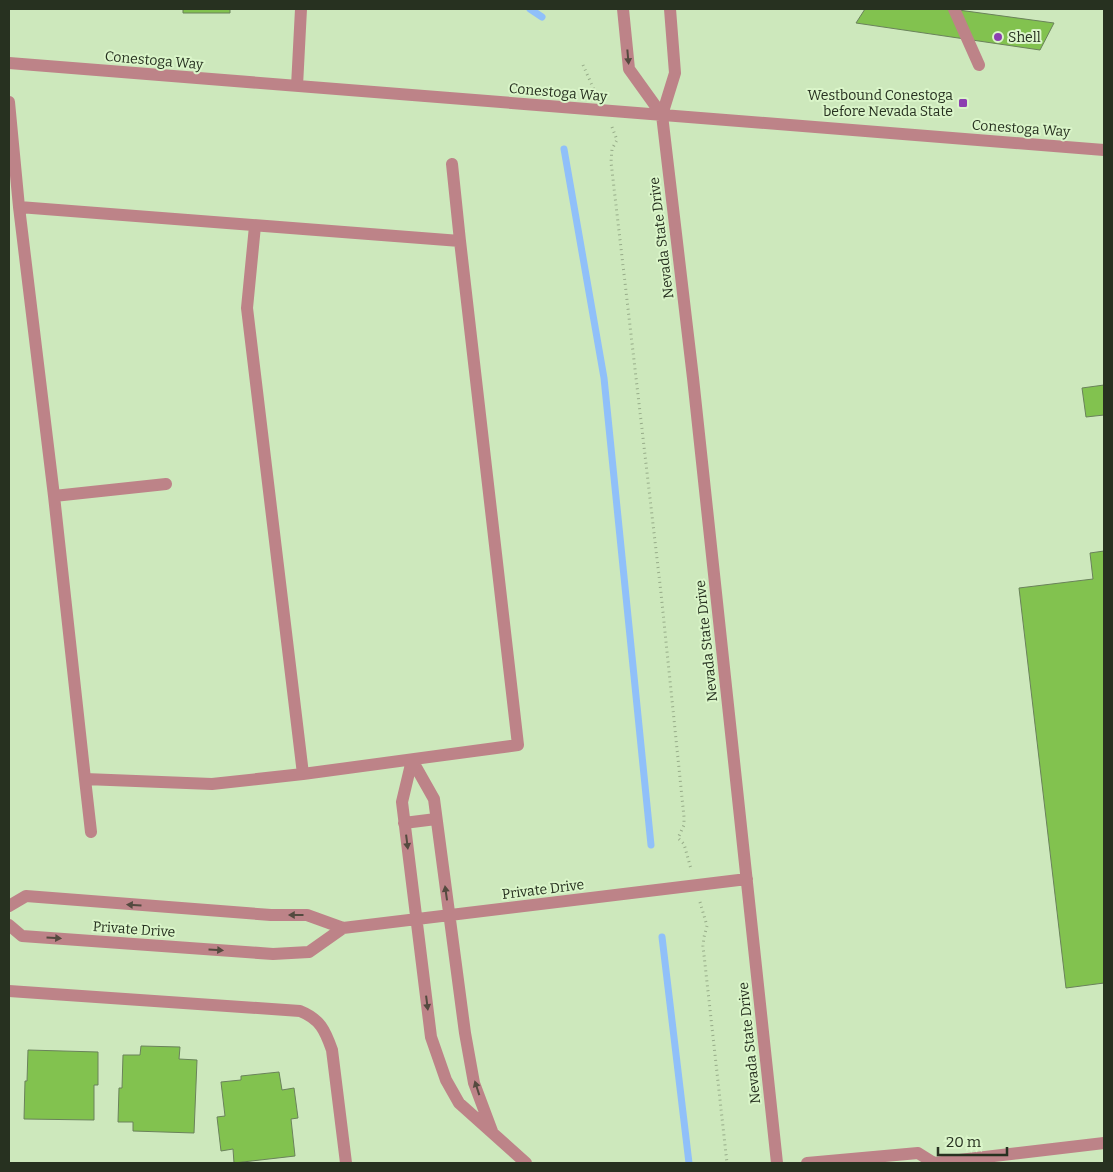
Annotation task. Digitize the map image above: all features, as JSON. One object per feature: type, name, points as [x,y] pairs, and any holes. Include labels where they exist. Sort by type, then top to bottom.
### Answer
[{"type":"street","points":[[297,86],[301,9]]},
{"type":"street","name":"Nevada State Drive","points":[[623,9],[629,69],[662,115]]},
{"type":"street","name":"Nevada State Drive","points":[[670,9],[675,72],[662,115],[694,388],[777,1163]]},
{"type":"street","points":[[954,9],[979,65]]},
{"type":"street","name":"Conestoga Way","points":[[9,63],[1104,150]]},
{"type":"street","points":[[9,102],[19,206],[54,496],[91,832]]},
{"type":"street","points":[[85,779],[212,784],[518,745],[452,164]]},
{"type":"street","points":[[19,206],[460,241]]},
{"type":"street","points":[[255,226],[247,308],[302,774]]},
{"type":"street","points":[[54,496],[166,484]]},
{"type":"street","points":[[412,760],[434,799],[465,1033],[474,1083],[493,1134]]},
{"type":"street","points":[[412,760],[402,802],[432,1037],[446,1080],[459,1103],[526,1163]]},
{"type":"street","points":[[404,823],[436,819]]},
{"type":"street","name":"Private Drive","points":[[9,906],[26,896],[271,915],[307,915],[343,928],[747,880]]},
{"type":"street","name":"Private Drive","points":[[9,925],[22,936],[273,954],[309,952],[343,928]]},
{"type":"street","points":[[9,991],[300,1011],[310,1015],[318,1022],[326,1034],[332,1050],[346,1163]]},
{"type":"street","points":[[807,1163],[918,1153],[934,1163],[1104,1143]]},
{"type":"path","points":[[617,140],[612,150],[611,162],[661,593],[684,817],[683,829],[678,838],[684,844]]},
{"type":"path","points":[[707,926],[703,946],[727,1163]]},
{"type":"building","points":[[183,9],[230,9],[230,13],[183,13]]},
{"type":"building","name":"Shell","points":[[865,9],[951,9],[1054,23],[1040,50],[856,23]]},
{"type":"building","points":[[1104,385],[1104,415],[1086,417],[1082,388]]},
{"type":"building","points":[[1104,551],[1104,983],[1066,988],[1019,588],[1093,579],[1090,553]]},
{"type":"building","points":[[141,1046],[180,1047],[179,1059],[197,1060],[194,1133],[133,1131],[133,1122],[118,1122],[119,1088],[122,1088],[123,1055],[140,1055]]},
{"type":"building","points":[[28,1050],[98,1052],[98,1085],[94,1085],[94,1120],[24,1119]]},
{"type":"building","points":[[279,1072],[282,1090],[294,1088],[298,1118],[291,1119],[295,1156],[234,1163],[233,1149],[221,1151],[217,1117],[225,1116],[221,1082],[241,1080],[241,1076]]},
{"type":"waterway","points":[[530,9],[542,17]]},
{"type":"waterway","points":[[564,149],[604,378],[651,845]]},
{"type":"waterway","points":[[662,937],[689,1163]]},
{"type":"place","name":"Shell","points":[[998,37]]},
{"type":"place","name":"Westbound Conestoga before Nevada State","points":[[963,103]]}]
